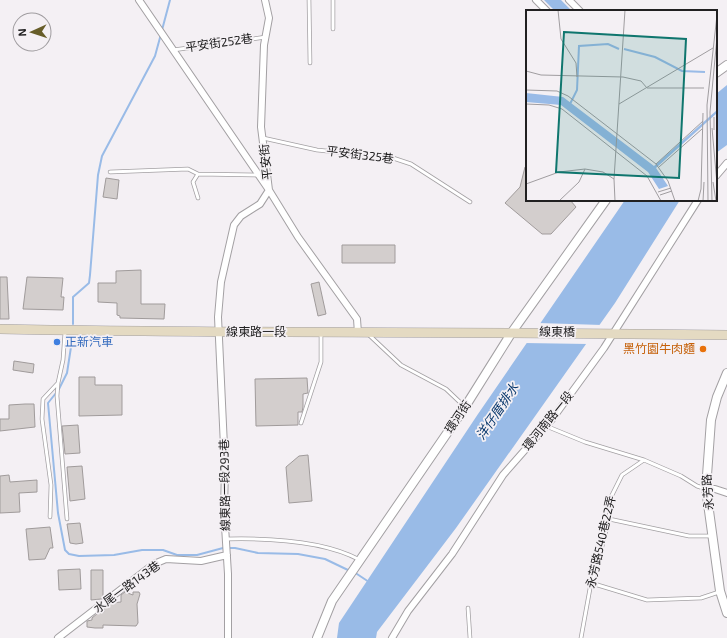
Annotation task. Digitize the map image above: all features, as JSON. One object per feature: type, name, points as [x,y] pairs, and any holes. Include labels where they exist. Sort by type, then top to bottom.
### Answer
[{"type":"main road","name":"線東路一段","points":[[0,329],[362,333],[512,332]]},
{"type":"main road","name":"線東橋","points":[[512,332],[614,333]]},
{"type":"main road","points":[[614,333],[727,335]]},
{"type":"street","points":[[139,0],[259,175],[298,237],[357,319],[362,333]]},
{"type":"street","name":"平安街","points":[[218,332],[221,282],[234,225],[241,216],[260,204],[269,190],[261,127],[266,37],[269,18],[265,0]]},
{"type":"street","points":[[536,0],[546,10]]},
{"type":"street","points":[[569,0],[579,10]]},
{"type":"street","points":[[717,72],[727,65]]},
{"type":"street","points":[[717,175],[727,163]]},
{"type":"street","name":"環河街","points":[[317,638],[332,601],[465,407],[512,332],[605,201]]},
{"type":"street","name":"環河南路一段","points":[[392,638],[408,611],[452,554],[503,475],[553,418],[614,333],[697,201]]},
{"type":"street","name":"線東路一段293巷","points":[[218,332],[225,468],[224,510],[227,552],[228,638]]},
{"type":"street","name":"永芳路","points":[[727,373],[717,397],[711,420],[706,489],[720,591],[727,613]]},
{"type":"street","points":[[706,489],[715,489],[727,493]]},
{"type":"street","name":"水尾一路143巷","points":[[58,638],[154,564],[166,559],[201,560],[227,552]]},
{"type":"lane","points":[[309,0],[310,63]]},
{"type":"lane","points":[[333,0],[333,29]]},
{"type":"lane","name":"平安街252巷","points":[[173,50],[266,37]]},
{"type":"lane","name":"平安街325巷","points":[[263,138],[317,150],[392,158],[411,164],[470,202]]},
{"type":"lane","points":[[110,172],[188,169],[198,174],[259,175]]},
{"type":"lane","points":[[198,174],[193,182],[198,198]]},
{"type":"lane","points":[[65,330],[63,360],[57,396],[67,519]]},
{"type":"lane","points":[[301,423],[321,362],[321,332]]},
{"type":"lane","points":[[362,333],[401,365],[446,389],[465,407]]},
{"type":"lane","points":[[50,517],[51,485],[42,412],[43,400],[58,384]]},
{"type":"lane","points":[[546,425],[585,442],[644,460],[706,489]]},
{"type":"lane","name":"永芳路540巷22弄","points":[[581,638],[591,583],[609,519],[611,498],[616,484],[622,474],[644,460]]},
{"type":"lane","points":[[609,519],[689,536],[712,536]]},
{"type":"lane","points":[[226,538],[272,539],[300,543],[346,553],[360,560]]},
{"type":"lane","points":[[591,583],[647,600],[701,598],[720,591]]},
{"type":"lane","points":[[468,608],[470,638]]},
{"type":"water","points":[[544,0],[561,0],[571,10],[554,10]]},
{"type":"water","points":[[727,85],[727,145],[717,152],[717,93]]},
{"type":"water","name":"洋仔厝排水","points":[[624,201],[679,201],[615,303],[456,528],[377,632],[376,638],[337,638],[339,623],[478,414]]},
{"type":"pier","points":[[538,323],[602,325],[588,344],[524,343]]},
{"type":"building","points":[[526,167],[526,201],[571,201],[576,207],[551,234],[542,234],[505,203],[520,187]]},
{"type":"building","points":[[106,178],[119,180],[117,199],[103,197]]},
{"type":"building","points":[[342,245],[395,245],[395,263],[342,263]]},
{"type":"building","points":[[141,270],[141,304],[165,304],[164,319],[120,318],[120,316],[117,315],[117,303],[98,302],[98,283],[116,283],[116,271]]},
{"type":"building","points":[[0,277],[7,277],[9,319],[0,319]]},
{"type":"building","points":[[27,277],[63,278],[61,297],[64,297],[63,310],[23,309]]},
{"type":"building","points":[[319,282],[326,314],[318,316],[311,284]]},
{"type":"building","points":[[14,361],[34,364],[33,373],[13,370]]},
{"type":"building","points":[[79,377],[95,377],[95,385],[122,385],[122,415],[79,416]]},
{"type":"building","points":[[307,378],[308,393],[303,394],[302,412],[298,412],[298,425],[256,426],[255,379]]},
{"type":"building","points":[[34,404],[35,427],[0,431],[0,419],[9,419],[9,405]]},
{"type":"building","points":[[78,425],[80,453],[65,454],[62,426]]},
{"type":"building","points":[[308,455],[312,501],[289,503],[286,467],[299,456]]},
{"type":"building","points":[[82,466],[85,499],[70,501],[67,467]]},
{"type":"building","points":[[9,475],[10,482],[37,480],[37,492],[19,493],[20,512],[0,513],[0,476]]},
{"type":"building","points":[[80,523],[83,543],[70,543],[67,524]]},
{"type":"building","points":[[50,527],[53,548],[50,548],[45,559],[29,560],[26,529]]},
{"type":"building","points":[[80,569],[81,589],[59,590],[58,570]]},
{"type":"building","points":[[91,570],[103,570],[103,597],[101,599],[91,600]]},
{"type":"building","points":[[125,592],[133,595],[133,592],[139,592],[140,594],[137,604],[138,623],[136,626],[103,625],[103,628],[87,627],[87,621],[92,620],[92,618],[98,613],[104,612],[104,608],[111,603],[121,602],[121,595]]},
{"type":"waterway","points":[[162,30],[170,0]]},
{"type":"waterway","points":[[73,324],[73,297],[89,283],[98,175],[102,156],[155,56],[161,34]]},
{"type":"waterway","points":[[59,389],[67,373],[71,347]]},
{"type":"waterway","points":[[56,393],[48,403],[58,513],[65,550],[69,554],[79,556],[114,555],[142,550],[163,550],[177,555],[197,555],[223,548],[235,548],[258,553],[298,554],[325,559],[350,571]]},
{"type":"waterway","points":[[354,572],[369,582]]},
{"type":"place","name":"正新汽車","points":[[57,342]]},
{"type":"place","name":"黑竹園牛肉麵","points":[[703,349]]}]
